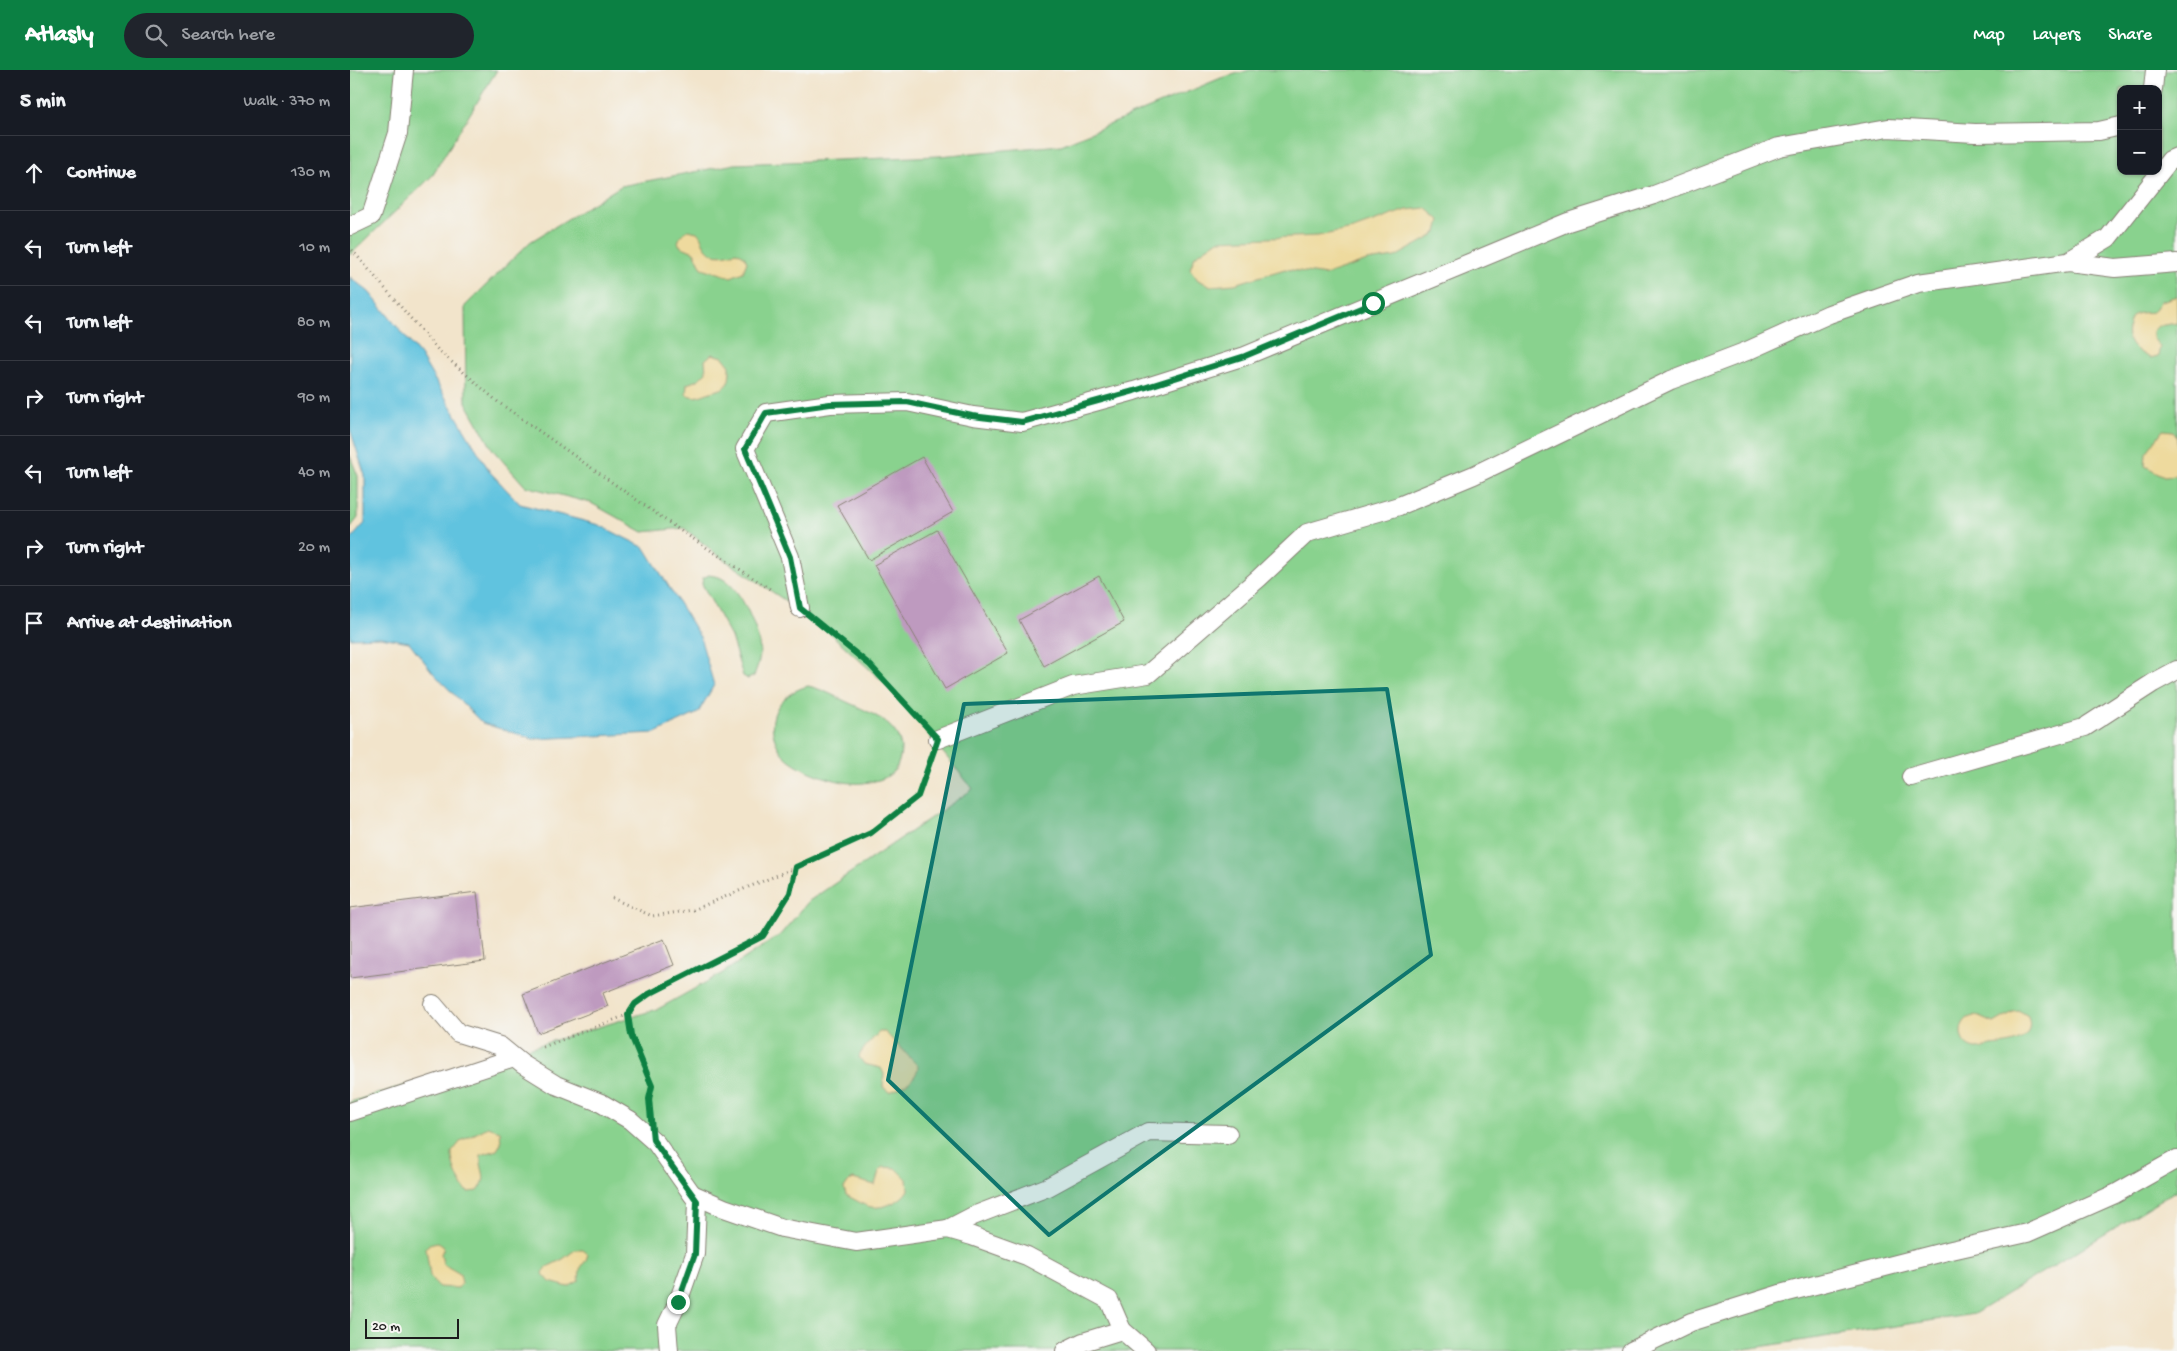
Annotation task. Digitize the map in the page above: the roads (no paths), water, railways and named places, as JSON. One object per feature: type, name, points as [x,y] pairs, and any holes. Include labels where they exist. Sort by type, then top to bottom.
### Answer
[{"type":"lane","points":[[350,226],[371,216],[398,133],[404,70]]},
{"type":"lane","points":[[2153,85],[2155,70]]},
{"type":"lane","points":[[800,608],[790,557],[745,449],[766,413],[830,404],[907,402],[972,416],[1022,422],[1134,391],[1245,356],[1458,266],[1568,222],[1654,195],[1779,147],[1888,128],[1976,133],[2099,131],[2117,127]]},
{"type":"lane","points":[[2068,262],[2108,238],[2170,160],[2177,157]]},
{"type":"lane","points":[[938,739],[1073,686],[1148,674],[1259,578],[1307,533],[1399,506],[1474,475],[1671,380],[1747,351],[1829,314],[1918,283],[2068,262],[2115,268],[2177,263]]},
{"type":"lane","points":[[1911,777],[2086,727],[2153,682],[2177,670]]},
{"type":"lane","points":[[433,1004],[458,1033],[500,1046],[514,1058],[556,1085],[601,1103],[623,1116],[653,1140],[697,1201],[695,1254],[678,1302],[666,1325],[669,1351]]},
{"type":"lane","points":[[350,1112],[514,1058]]},
{"type":"lane","points":[[692,1194],[724,1208],[782,1228],[856,1242],[948,1229],[972,1216],[1048,1186],[1148,1132],[1228,1134]]},
{"type":"lane","points":[[1631,1351],[1691,1322],[1780,1294],[2027,1233],[2115,1194],[2177,1159]]},
{"type":"lane","points":[[948,1229],[1027,1256],[1109,1300],[1122,1330],[1146,1351]]},
{"type":"lane","points":[[1065,1351],[1082,1342],[1122,1330]]},
{"type":"water","points":[[350,277],[369,292],[420,355],[490,472],[520,504],[599,525],[645,548],[700,637],[714,685],[698,713],[655,733],[533,739],[482,723],[434,674],[409,642],[381,637],[350,638],[350,540],[365,523],[365,476],[350,429]]}]
